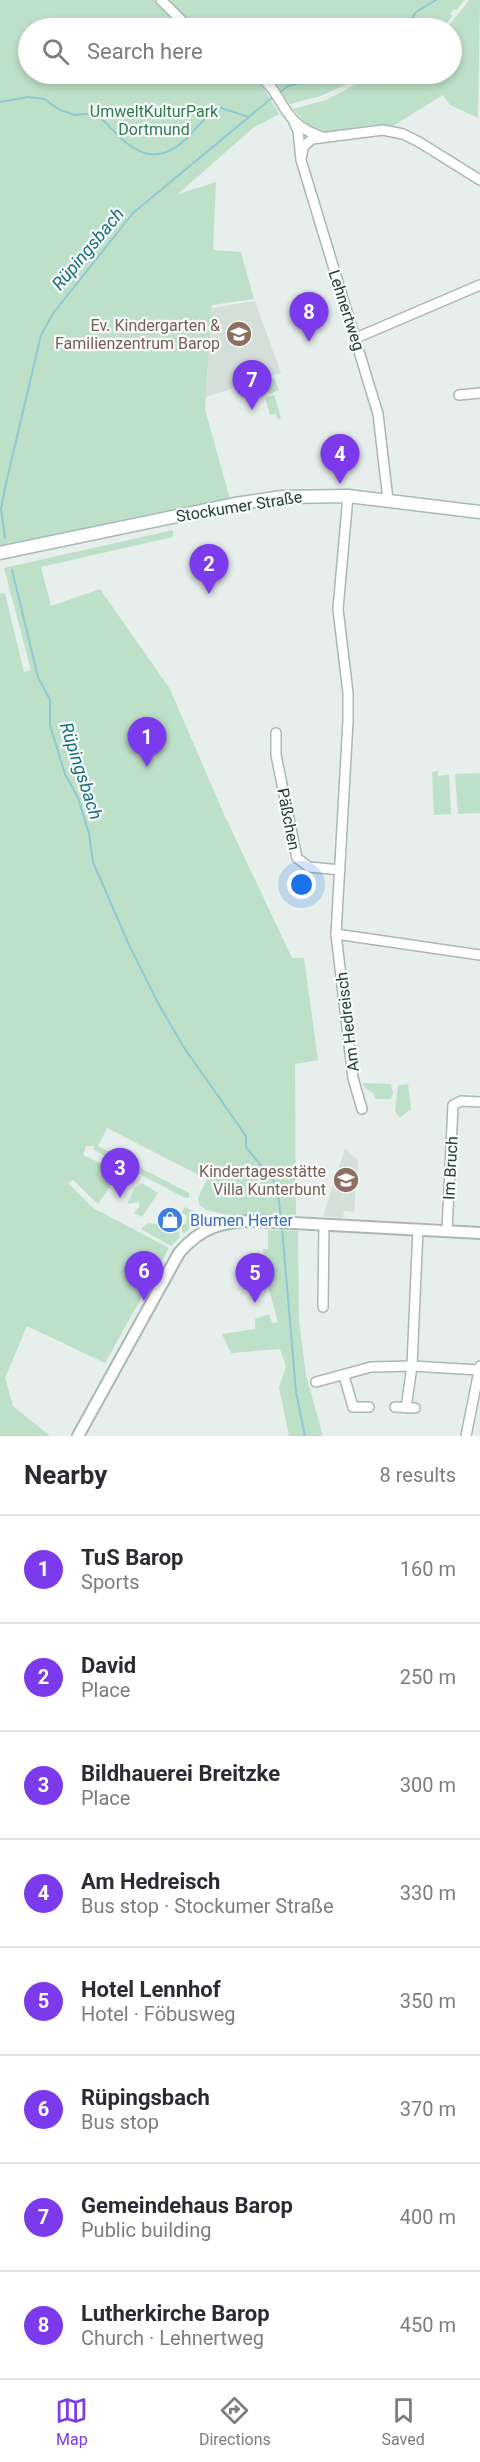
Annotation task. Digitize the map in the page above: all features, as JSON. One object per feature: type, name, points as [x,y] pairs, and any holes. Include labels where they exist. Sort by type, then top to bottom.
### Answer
[{"type":"main road","name":"Stockumer Straße","points":[[0,553],[251,501],[301,495],[348,496],[480,512]]},
{"type":"street","points":[[161,0],[179,18]]},
{"type":"street","points":[[266,84],[294,122],[305,130],[328,138]]},
{"type":"street","name":"Lehnertweg","points":[[294,122],[298,131],[301,160],[378,414],[388,500]]},
{"type":"street","points":[[301,160],[303,147],[307,142],[383,130],[403,134],[480,180]]},
{"type":"street","points":[[356,338],[480,285]]},
{"type":"street","points":[[459,395],[480,393]]},
{"type":"street","name":"Am Hedreisch","points":[[348,496],[338,609],[348,702],[336,934],[353,1078],[362,1109]]},
{"type":"street","name":"Päßchen","points":[[276,733],[276,755],[297,858],[309,867],[340,870]]},
{"type":"street","points":[[336,934],[480,955]]},
{"type":"street","name":"Im Bruch","points":[[447,1231],[453,1105],[461,1101],[480,1102]]},
{"type":"street","points":[[78,1436],[179,1253],[187,1244],[217,1224],[228,1221],[271,1221],[480,1233]]},
{"type":"street","points":[[323,1307],[324,1224]]},
{"type":"street","points":[[395,1407],[410,1408],[418,1229]]},
{"type":"street","points":[[316,1382],[371,1367],[480,1368],[466,1436]]},
{"type":"street","points":[[344,1376],[353,1407],[369,1407]]},
{"type":"shaded area","name":"Ev. Kindergarten & Familienzentrum Barop","points":[[255,301],[281,373],[206,397],[212,308]]},
{"type":"shaded area","name":"Kindertagesstätte Villa Kunterbunt","points":[[345,1149],[358,1160],[354,1212],[344,1211],[343,1218],[323,1216]]},
{"type":"green space","name":"UmweltKulturPark Dortmund","points":[[0,0],[159,0],[176,18],[18,18],[18,84],[261,84],[279,114],[253,128],[178,194],[216,182],[213,250],[241,252],[254,299],[212,305],[205,409],[230,499],[0,547]]},
{"type":"green space","points":[[170,0],[464,0],[457,10],[454,9],[450,14],[453,16],[451,18],[186,18]]},
{"type":"green space","points":[[469,0],[480,0],[478,118],[450,105],[443,95],[393,126],[371,125],[334,132],[312,129],[293,109],[326,100],[357,84],[462,84],[462,18],[455,18]]},
{"type":"green space","points":[[275,84],[347,84],[321,96],[290,104]]},
{"type":"green space","points":[[274,378],[279,390],[269,394],[261,382]]},
{"type":"green space","points":[[274,395],[281,418],[278,420],[276,413],[270,415],[265,398]]},
{"type":"green space","points":[[173,530],[173,537],[41,567],[51,606],[100,589],[170,689],[223,812],[292,958],[304,958],[318,1060],[295,1064],[296,1215],[245,1216],[208,1210],[199,1205],[198,1198],[207,1179],[107,1128],[98,1146],[189,1193],[189,1197],[185,1198],[94,1150],[94,1146],[86,1146],[83,1155],[122,1173],[117,1176],[98,1204],[73,1180],[68,1183],[93,1208],[169,1248],[105,1363],[27,1326],[5,1378],[13,1406],[50,1436],[0,1436],[0,594],[5,593],[24,672],[31,670],[4,568]]},
{"type":"green space","points":[[438,771],[438,776],[449,775],[451,814],[434,815],[432,772]]},
{"type":"green space","points":[[480,773],[480,813],[458,814],[455,774]]},
{"type":"green space","points":[[363,1083],[391,1084],[393,1093],[391,1099],[375,1099],[374,1094],[364,1087]]},
{"type":"green space","points":[[408,1084],[411,1109],[400,1118],[395,1111],[398,1085]]},
{"type":"green space","points":[[142,1183],[158,1193],[142,1217],[134,1213],[140,1206],[139,1202],[127,1204],[135,1188]]},
{"type":"green space","points":[[185,1207],[197,1213],[200,1221],[183,1234],[181,1224],[186,1224],[187,1216],[182,1212]]},
{"type":"green space","points":[[148,1223],[161,1225],[168,1232],[177,1226],[180,1237],[171,1246],[141,1229]]},
{"type":"green space","points":[[268,1230],[298,1231],[299,1321],[306,1375],[323,1436],[289,1436],[279,1387],[286,1367],[280,1349],[231,1353],[222,1334],[255,1329],[255,1319],[269,1314],[272,1323],[278,1322],[266,1279],[263,1249],[268,1249]]},
{"type":"waterway","name":"Rüpingsbach","points":[[412,18],[416,12],[436,0]]},
{"type":"waterway","name":"Rüpingsbach","points":[[277,94],[288,86],[296,84]]},
{"type":"waterway","points":[[0,102],[28,97],[44,99],[60,110],[75,115],[96,113],[127,143],[149,154],[162,154],[175,148],[207,117],[221,108],[249,117]]},
{"type":"waterway","name":"Rüpingsbach","points":[[5,538],[1,509],[5,488],[41,335],[54,312],[133,213],[273,97]]},
{"type":"waterway","name":"Rüpingsbach","points":[[12,570],[38,677],[50,700],[50,725],[65,774],[78,798],[89,834],[93,862],[129,945],[157,1001],[183,1046],[246,1136],[246,1147],[277,1185],[281,1219]]},
{"type":"waterway","name":"Rüpingsbach","points":[[282,1227],[296,1392],[305,1436]]},
{"type":"place","name":"Ev. Kindergarten & Familienzentrum Barop","points":[[239,334]]},
{"type":"place","name":"Lutherkirche Barop","points":[[309,342]]},
{"type":"place","name":"Gemeindehaus Barop","points":[[252,410]]},
{"type":"place","name":"Am Hedreisch","points":[[340,484]]},
{"type":"place","name":"David","points":[[209,594]]},
{"type":"place","name":"TuS Barop","points":[[147,767]]},
{"type":"place","name":"Kindertagesstätte Villa Kunterbunt","points":[[346,1180]]},
{"type":"place","name":"Bildhauerei Breitzke","points":[[120,1198]]},
{"type":"place","name":"Blumen Herter","points":[[170,1220]]},
{"type":"place","name":"Rüpingsbach","points":[[144,1301]]},
{"type":"place","name":"Hotel Lennhof","points":[[255,1303]]}]
